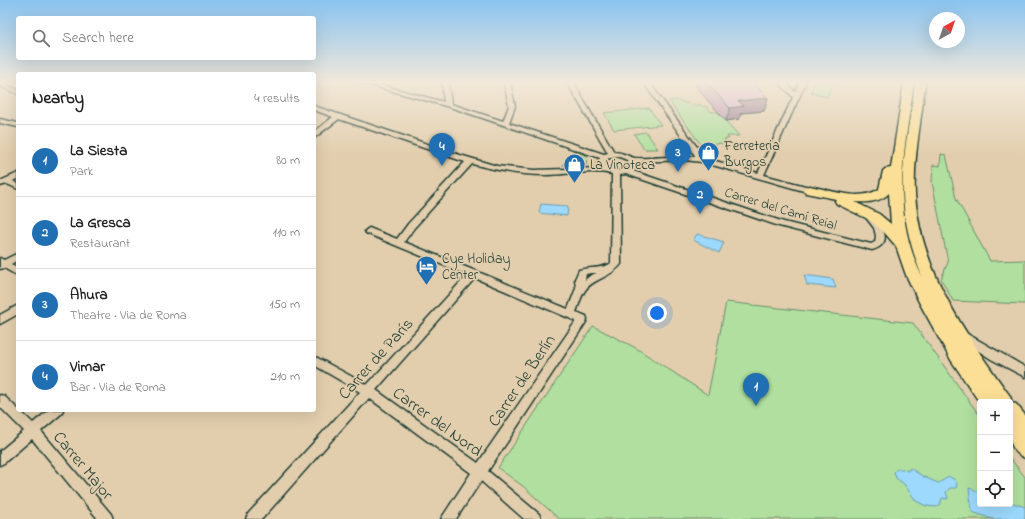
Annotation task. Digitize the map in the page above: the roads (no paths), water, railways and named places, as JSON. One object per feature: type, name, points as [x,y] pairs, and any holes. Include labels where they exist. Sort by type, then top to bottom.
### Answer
[{"type":"main road","points":[[906,106],[895,192],[896,212],[902,245],[914,276],[1002,399]]},
{"type":"main road","points":[[917,106],[909,164],[909,196],[916,241],[929,278],[969,374],[987,399]]},
{"type":"main road","points":[[865,209],[875,197],[883,192],[890,165],[900,146]]},
{"type":"main road","points":[[810,190],[865,209],[890,230],[902,245]]},
{"type":"main road","points":[[1013,414],[1025,430]]},
{"type":"main road","points":[[1013,434],[1025,450]]},
{"type":"street","points":[[452,106],[609,155],[625,156],[632,160],[684,158],[702,160],[810,190]]},
{"type":"street","points":[[505,123],[512,106]]},
{"type":"street","points":[[583,106],[609,155]]},
{"type":"street","points":[[663,106],[702,160]]},
{"type":"street","points":[[760,176],[792,106]]},
{"type":"street","points":[[316,109],[469,162],[524,172],[607,170],[616,173],[626,172],[630,171],[634,166],[632,160]]},
{"type":"street","points":[[316,134],[338,116]]},
{"type":"street","points":[[0,121],[16,125]]},
{"type":"street","points":[[607,170],[601,163],[609,155]]},
{"type":"street","points":[[399,243],[411,226],[469,162]]},
{"type":"street","name":"Carrer del Camí Reial","points":[[626,172],[782,224],[859,245],[872,247],[879,244],[880,239],[878,228],[865,209]]},
{"type":"street","name":"Carrer de Berlín","points":[[448,519],[480,472],[577,316],[582,272],[591,270],[608,270],[616,264],[616,173]]},
{"type":"street","points":[[3,182],[16,176]]},
{"type":"street","points":[[3,182],[16,186]]},
{"type":"street","points":[[369,231],[577,316]]},
{"type":"street","points":[[1,264],[16,257]]},
{"type":"street","points":[[1,264],[16,272]]},
{"type":"street","name":"Carrer de París","points":[[253,519],[474,274]]},
{"type":"street","points":[[0,320],[16,310]]},
{"type":"street","points":[[951,328],[995,356],[1025,372]]},
{"type":"street","name":"Carrer del Nord","points":[[316,361],[369,392],[480,472],[534,519]]},
{"type":"street","name":"Carrer Major","points":[[0,400],[33,430],[106,519]]},
{"type":"street","points":[[0,460],[55,412]]},
{"type":"water","points":[[541,204],[568,206],[567,216],[539,213]]},
{"type":"water","points":[[697,234],[724,242],[719,253],[693,240]]},
{"type":"water","points":[[804,275],[833,279],[836,288],[807,285]]},
{"type":"water","points":[[910,468],[924,477],[938,483],[948,476],[955,480],[957,484],[956,488],[950,488],[946,492],[948,499],[942,498],[940,505],[936,507],[926,506],[916,501],[904,484],[896,478],[894,472],[897,469],[908,471]]},
{"type":"water","points":[[969,488],[977,491],[977,507],[1013,507],[1013,503],[1025,507],[1025,519],[993,519],[972,512]]},
{"type":"place","name":"Vimar","points":[[442,166]]},
{"type":"place","name":"Ahura","points":[[678,172]]},
{"type":"place","name":"Ferreteria Burgos","points":[[708,172]]},
{"type":"place","name":"La Vinoteca","points":[[574,184]]},
{"type":"place","name":"La Gresca","points":[[700,214]]},
{"type":"place","name":"Cye Holiday Center","points":[[426,286]]},
{"type":"place","name":"La Siesta","points":[[756,406]]}]
